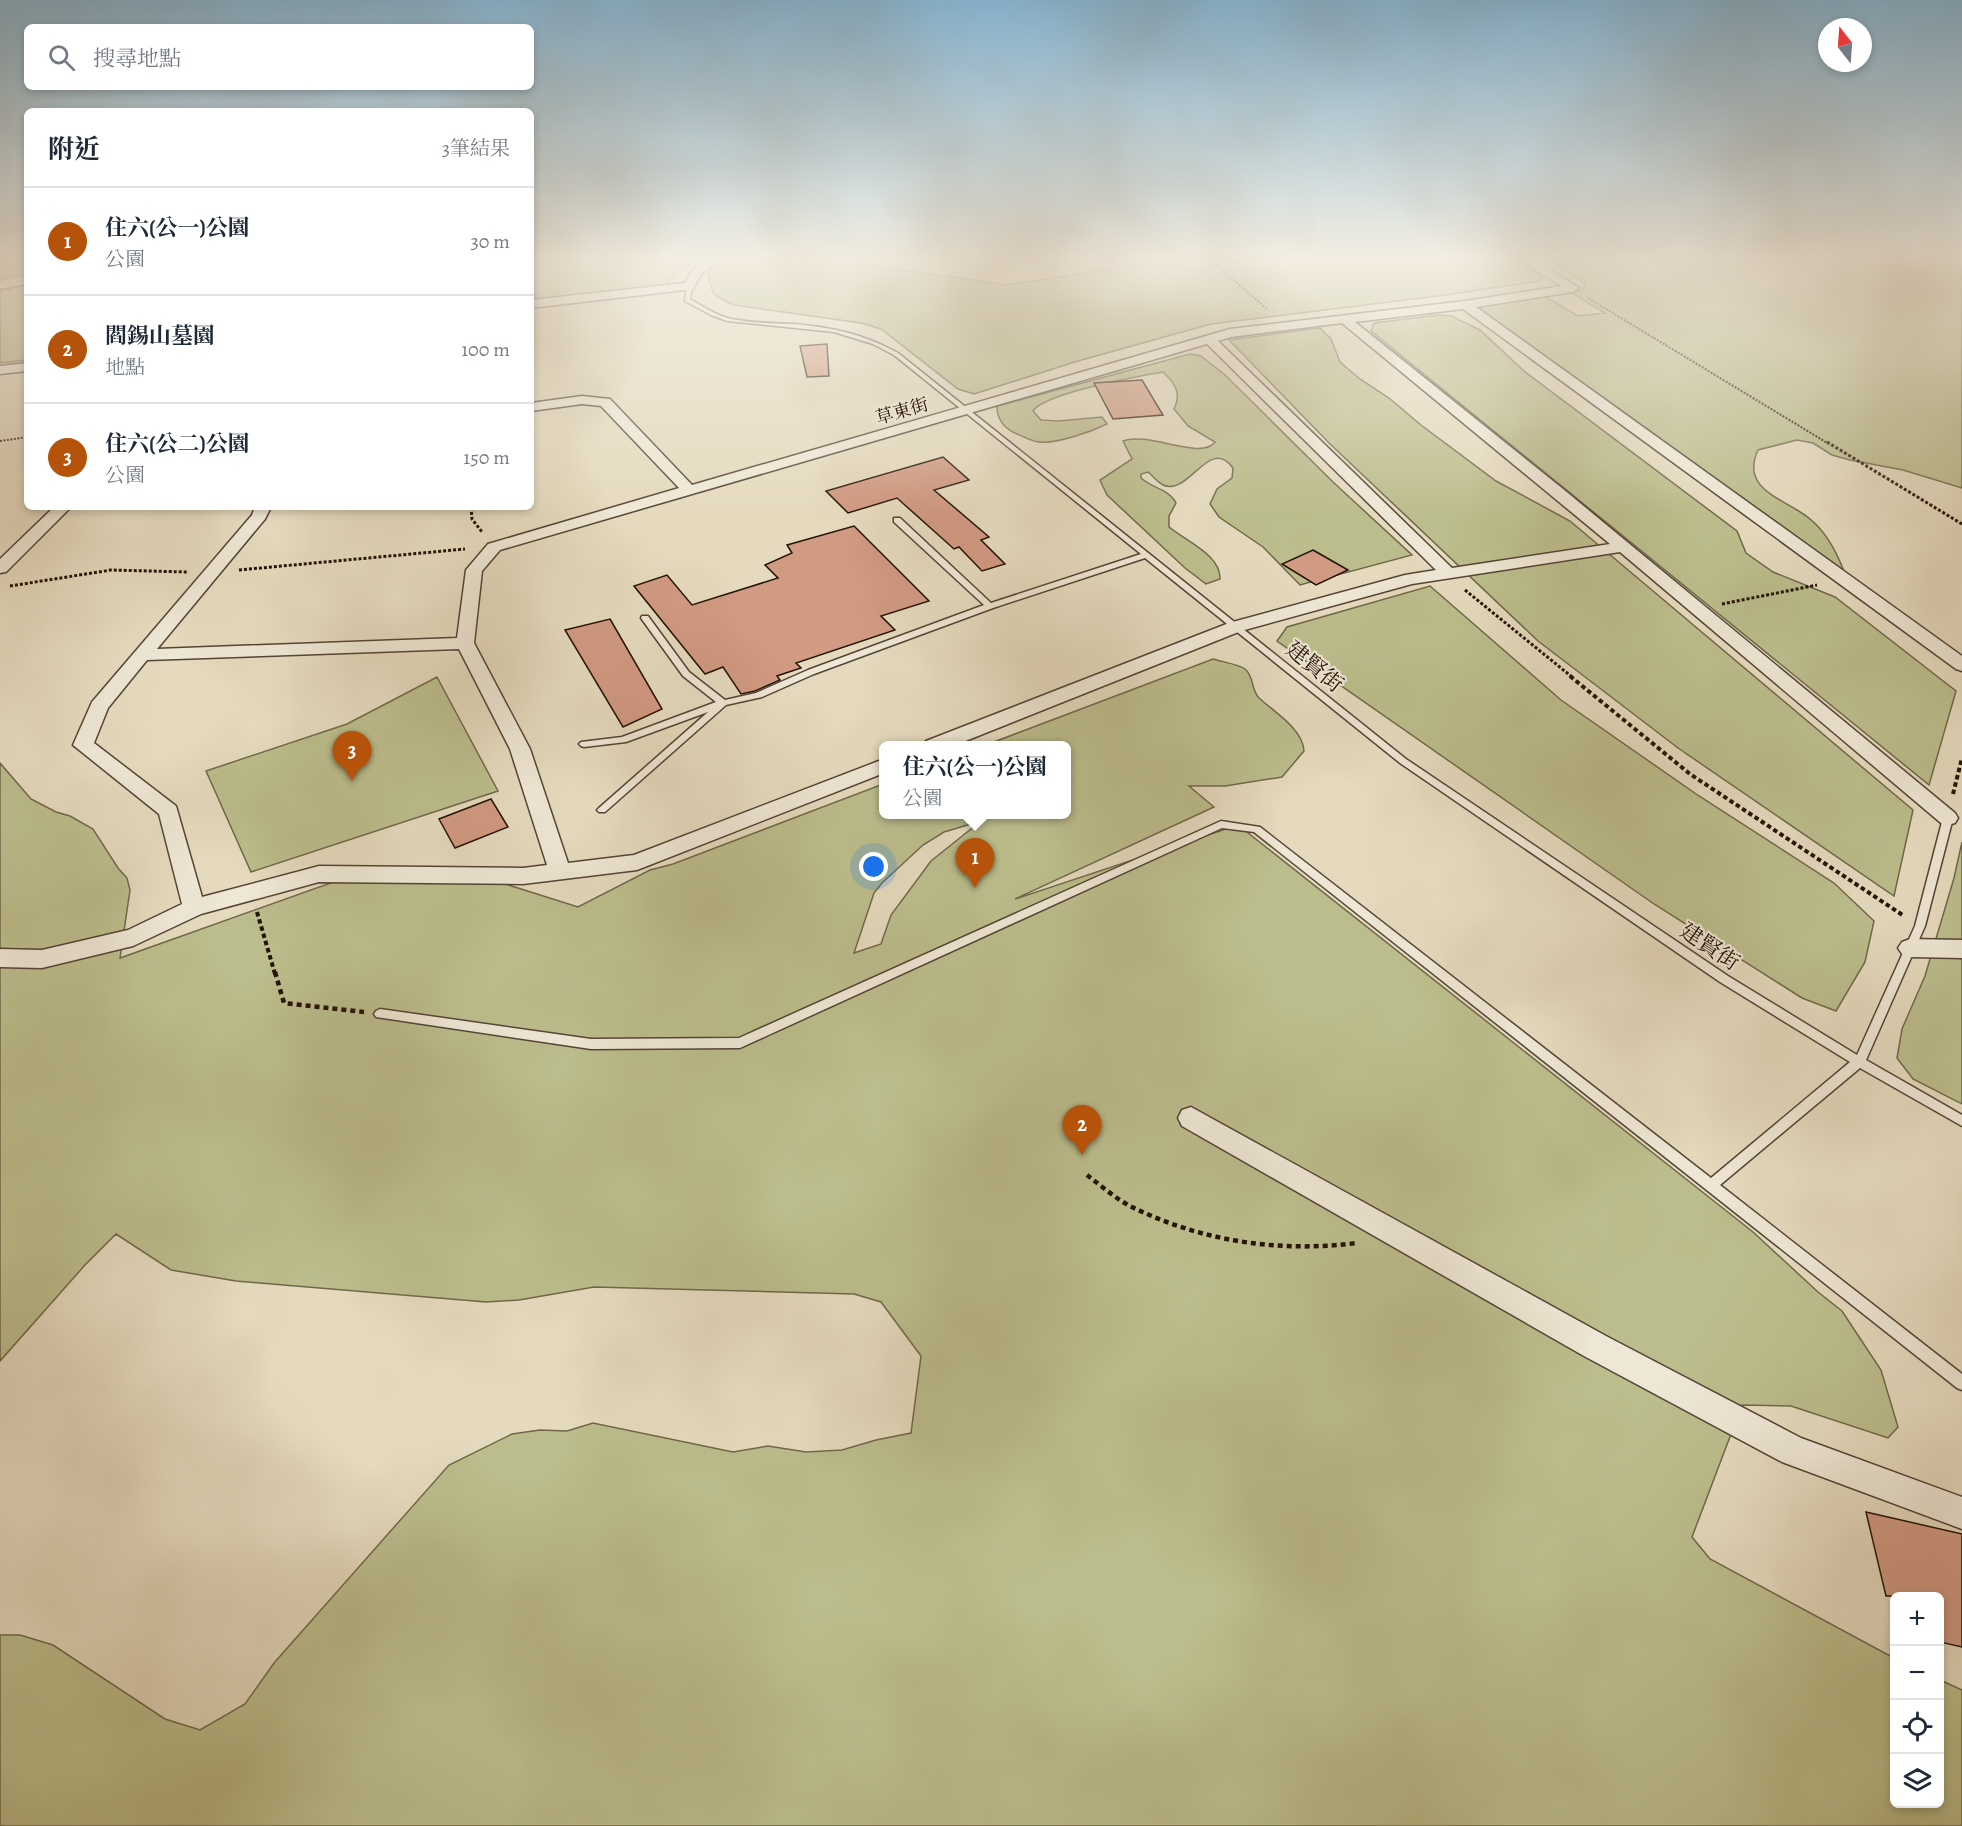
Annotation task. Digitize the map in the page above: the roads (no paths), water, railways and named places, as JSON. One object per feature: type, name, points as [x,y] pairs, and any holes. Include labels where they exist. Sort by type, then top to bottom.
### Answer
[{"type":"street","name":"草東街","points":[[465,644],[474,570],[494,547],[1191,344]]},
{"type":"street","points":[[1214,344],[1448,573]]},
{"type":"street","points":[[1375,344],[1624,547],[1948,818]]},
{"type":"street","points":[[1519,344],[1962,665]]},
{"type":"street","points":[[0,370],[24,367]]},
{"type":"street","points":[[534,407],[582,400],[604,402],[689,490]]},
{"type":"street","points":[[0,568],[60,510]]},
{"type":"street","points":[[194,908],[169,811],[83,746],[99,706],[262,510]]},
{"type":"street","points":[[946,741],[1235,627],[1411,579],[1624,547]]},
{"type":"street","points":[[141,655],[465,644],[520,749],[560,872]]},
{"type":"street","points":[[0,958],[42,959],[133,937],[194,908],[319,874],[523,876],[637,862],[879,767]]},
{"type":"street","points":[[1910,948],[1962,949]]},
{"type":"street","points":[[1191,1118],[1595,1346],[1793,1450],[1962,1513]]},
{"type":"lane","name":"建賢街","points":[[881,344],[969,410],[1403,761],[1724,979],[1859,1062],[1962,1121]]},
{"type":"lane","points":[[897,520],[990,606]]},
{"type":"lane","points":[[584,744],[623,740],[723,703],[759,695],[811,672],[990,606],[1147,555]]},
{"type":"lane","points":[[645,618],[686,674],[723,703]]},
{"type":"lane","points":[[602,810],[723,703]]},
{"type":"lane","points":[[1710,1186],[1859,1062],[1920,926],[1948,818]]},
{"type":"lane","points":[[380,1014],[591,1044],[740,1043],[1221,824],[1257,829],[1962,1383]]},
{"type":"place","name":"住六(公二)公園","points":[[352,781]]},
{"type":"place","name":"住六(公一)公園","points":[[975,888]]},
{"type":"place","name":"閻錫山墓園","points":[[1082,1155]]}]
